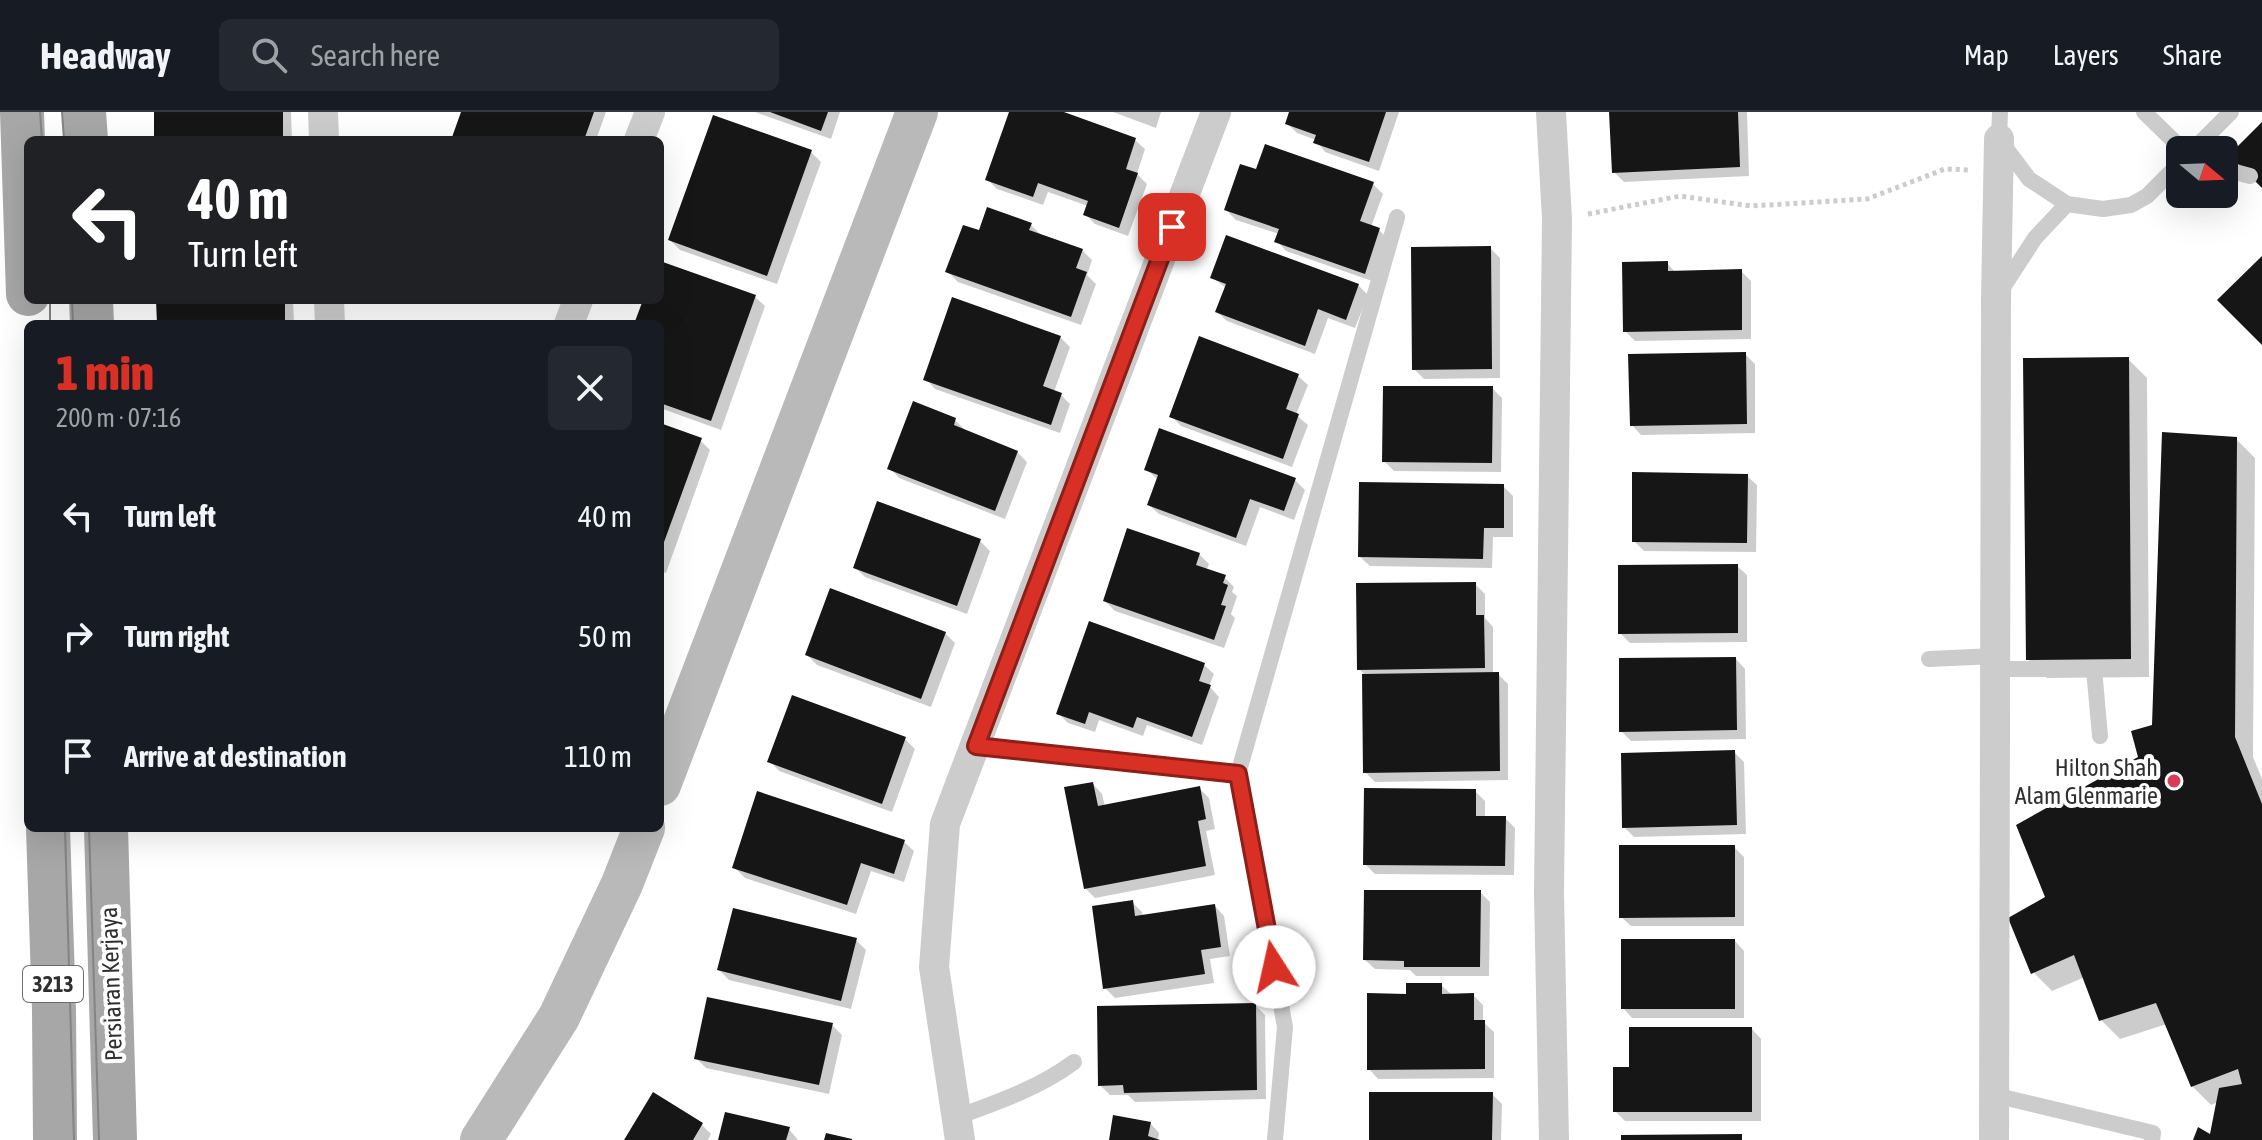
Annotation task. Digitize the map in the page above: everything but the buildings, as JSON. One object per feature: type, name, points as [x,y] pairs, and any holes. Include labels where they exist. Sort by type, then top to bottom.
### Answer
[{"type":"main road","points":[[22,112],[17,157],[24,237]]},
{"type":"main road","points":[[84,112],[86,136]]},
{"type":"main road","points":[[0,240],[24,276]]},
{"type":"main road","name":"3213","points":[[48,832],[55,1140]]},
{"type":"main road","name":"Persiaran Kerjaya","points":[[106,832],[115,1140]]},
{"type":"street","points":[[323,112],[324,136]]},
{"type":"street","points":[[641,136],[650,112]]},
{"type":"street","points":[[664,775],[917,112]]},
{"type":"street","points":[[958,1128],[934,967],[945,824],[1216,112]]},
{"type":"street","points":[[1551,112],[1557,219],[1549,893],[1554,1140]]},
{"type":"street","points":[[1994,1140],[1996,298],[2000,126]]},
{"type":"street","points":[[481,1140],[559,1017],[622,884],[642,832]]},
{"type":"lane","points":[[2144,112],[2169,136]]},
{"type":"lane","points":[[2207,136],[2231,112]]},
{"type":"lane","points":[[2000,126],[2029,179],[2067,204],[2103,209],[2131,205],[2147,196],[2166,177]]},
{"type":"lane","points":[[2238,173],[2250,176]]},
{"type":"lane","points":[[1996,298],[2035,238],[2067,204]]},
{"type":"lane","points":[[1275,1140],[1285,1027],[1238,774],[1397,217]]},
{"type":"lane","points":[[1929,659],[2094,669],[2100,736]]},
{"type":"lane","points":[[976,746],[1238,774]]},
{"type":"lane","points":[[958,1128],[1054,1077],[1074,1062]]},
{"type":"lane","points":[[1994,1095],[2153,1133],[2152,1140]]},
{"type":"path","points":[[1557,219],[1680,196],[1751,206],[1867,199],[1945,169],[1999,171]]},
{"type":"tram line","points":[[40,112],[42,136]]},
{"type":"tram line","points":[[62,112],[64,136]]},
{"type":"tram line","points":[[50,304],[50,320]]},
{"type":"tram line","points":[[72,304],[73,320]]},
{"type":"tram line","points":[[65,832],[74,1140]]},
{"type":"tram line","points":[[89,832],[99,1140]]},
{"type":"place","name":"Hilton Shah Alam Glenmarie","points":[[2174,781]]},
{"type":"route","points":[[1172,227],[976,746],[1238,774],[1274,967]]}]
